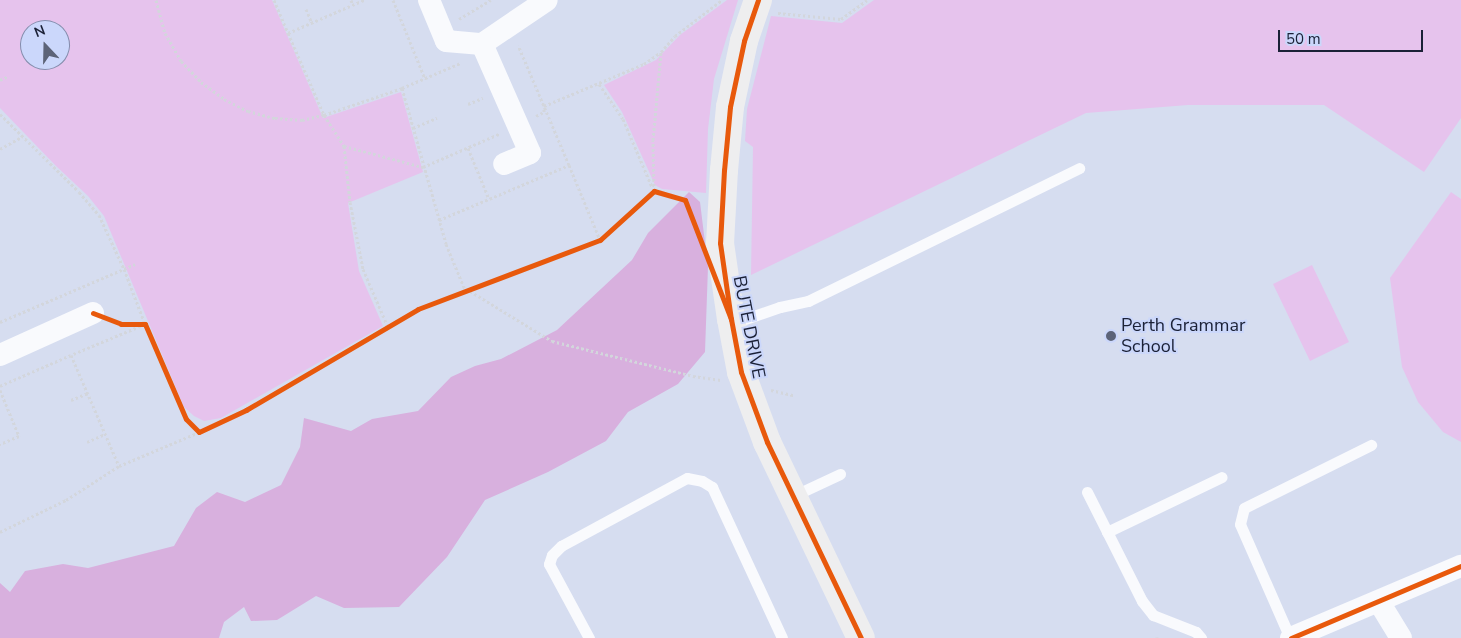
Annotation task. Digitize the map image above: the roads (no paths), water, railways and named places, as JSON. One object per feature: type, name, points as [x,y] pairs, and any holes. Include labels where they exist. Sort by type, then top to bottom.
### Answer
[{"type":"street","points":[[429,0],[446,41],[484,48],[546,0]]},
{"type":"street","name":"BUTE DRIVE","points":[[757,4],[744,41],[730,107],[724,170],[720,244],[730,319],[741,372],[767,442],[861,638]]},
{"type":"street","points":[[484,48],[530,153],[504,164]]},
{"type":"street","points":[[0,355],[93,313]]},
{"type":"street","points":[[1290,638],[1461,566]]},
{"type":"street","points":[[1379,602],[1401,638]]},
{"type":"lane","points":[[730,319],[742,320],[780,307],[808,301],[1079,168]]},
{"type":"lane","points":[[1290,638],[1240,524],[1244,508],[1371,445]]},
{"type":"lane","points":[[793,496],[840,474]]},
{"type":"lane","points":[[1107,532],[1222,477]]},
{"type":"lane","points":[[588,638],[549,564],[552,555],[561,546],[687,478],[702,481],[712,486],[782,638]]},
{"type":"lane","points":[[1087,492],[1142,601],[1153,615],[1196,632],[1201,638]]},
{"type":"place","name":"Perth Grammar School","points":[[1111,336]]}]
